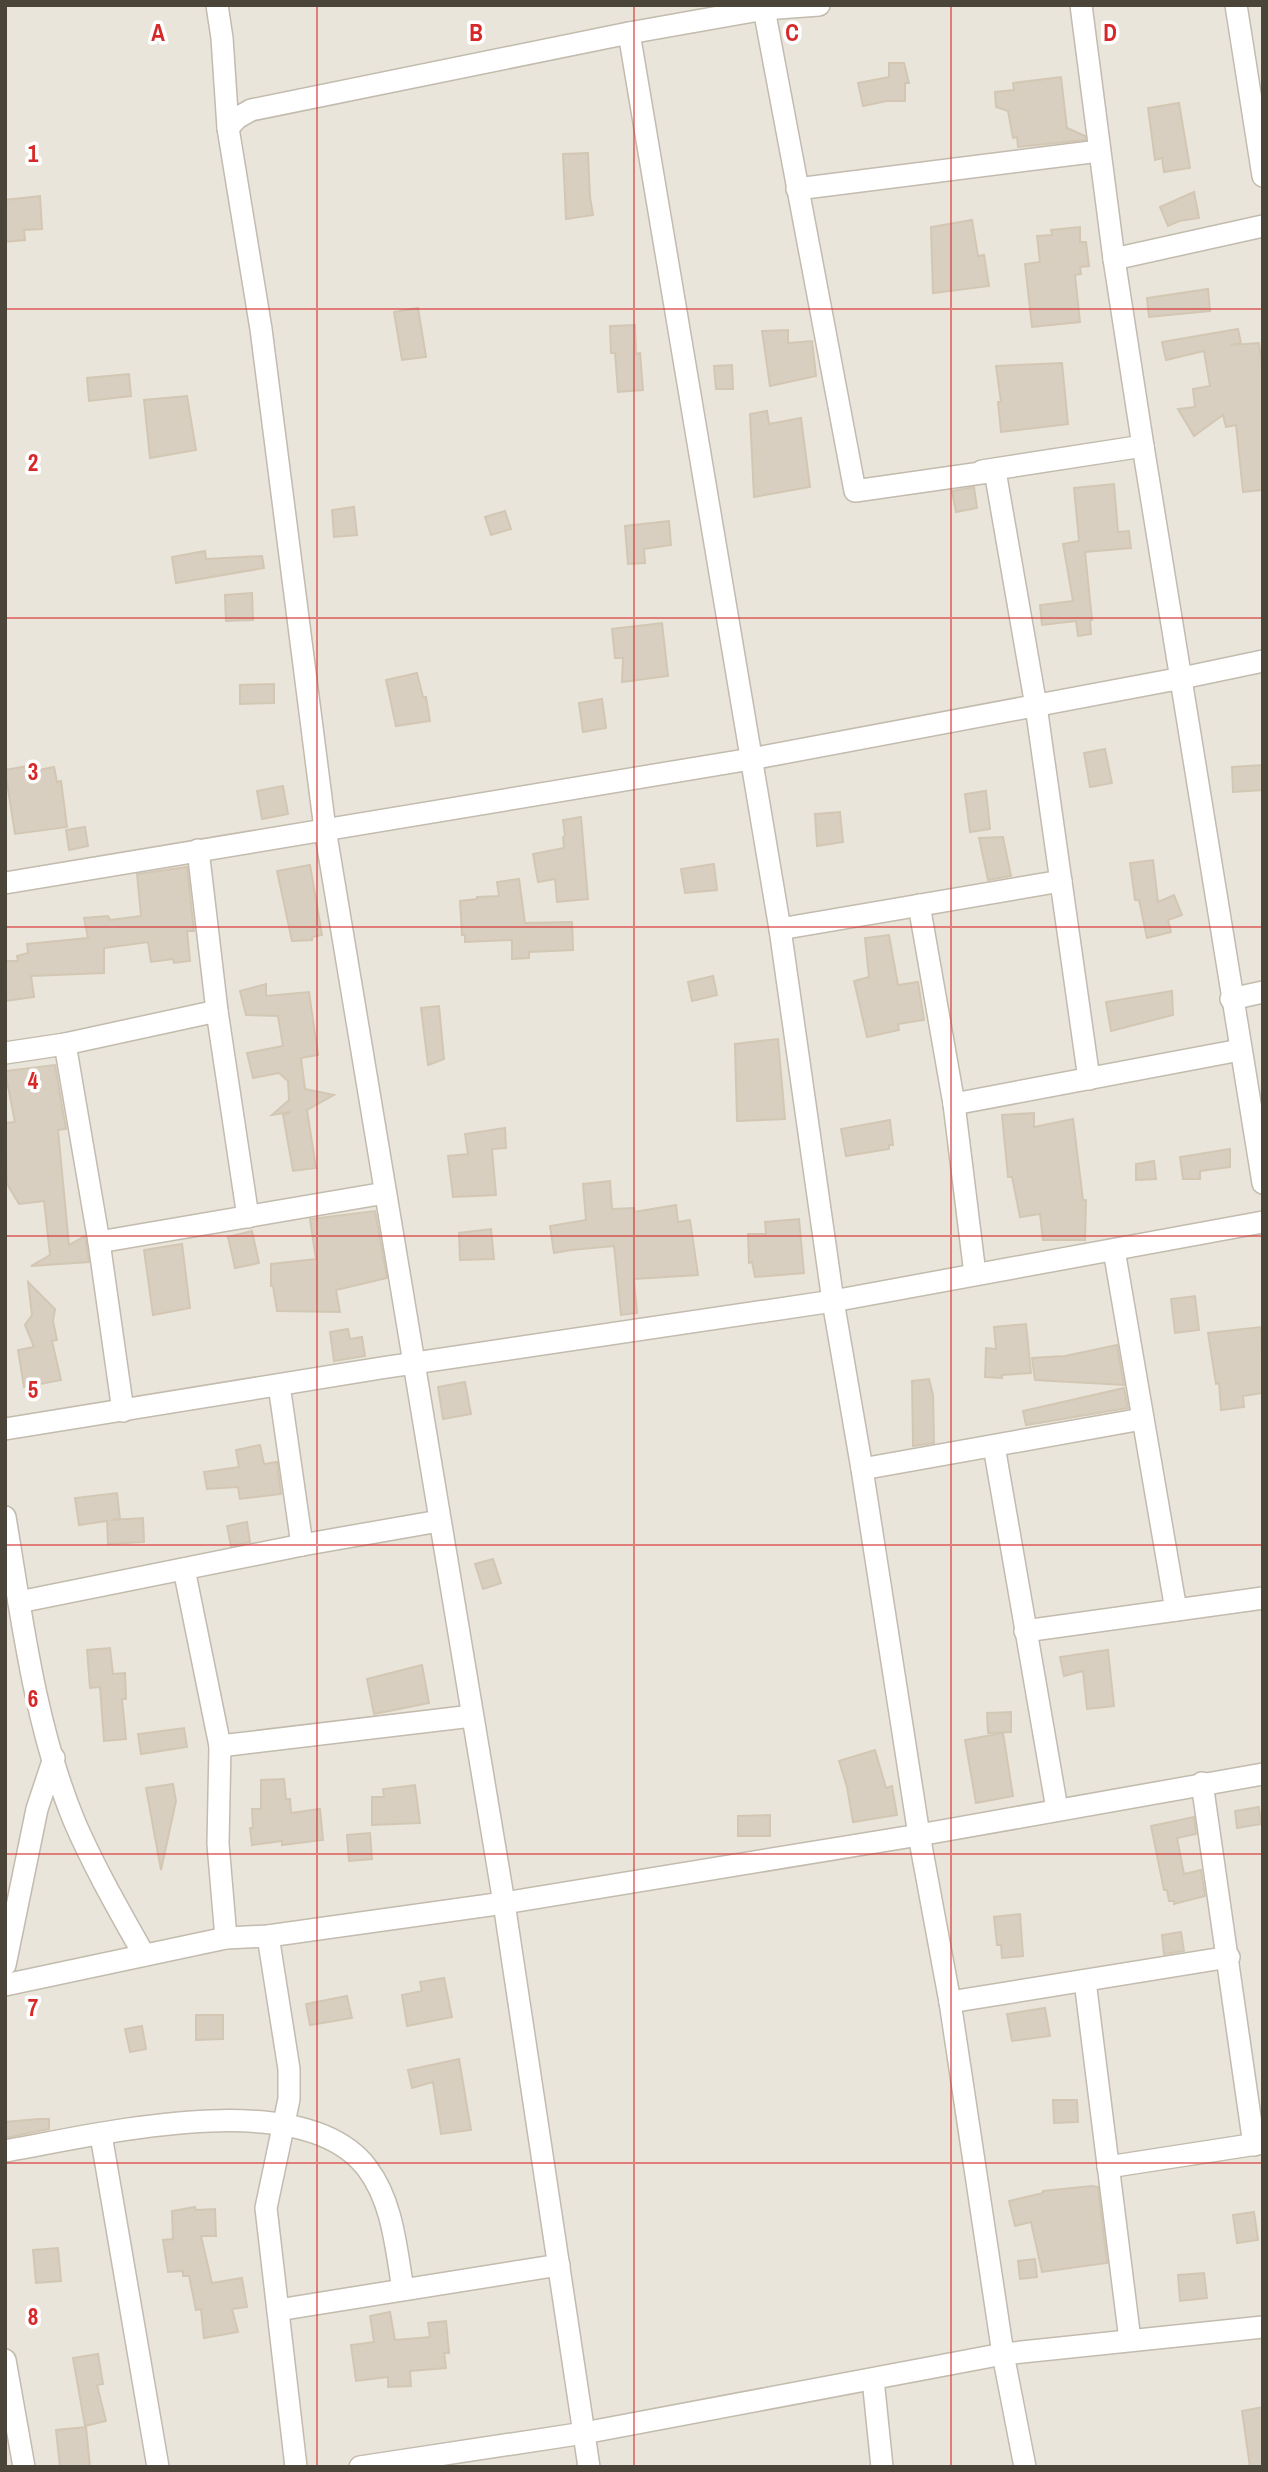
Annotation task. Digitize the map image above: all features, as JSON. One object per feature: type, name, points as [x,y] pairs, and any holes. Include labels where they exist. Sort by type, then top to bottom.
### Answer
[{"type":"street","points":[[216,5],[222,38],[228,128],[261,329],[325,829],[504,1903],[589,2467]]},
{"type":"street","points":[[228,128],[237,118],[251,110],[629,33],[764,9],[819,5]]},
{"type":"street","points":[[1081,5],[1114,259],[1231,999],[1263,1183]]},
{"type":"street","points":[[1236,5],[1252,38],[1263,176]]},
{"type":"street","points":[[764,9],[855,491]]},
{"type":"street","points":[[629,33],[780,929],[832,1301],[862,1469],[919,1835],[950,2002],[1003,2354],[1025,2467]]},
{"type":"street","points":[[797,189],[1100,151]]},
{"type":"street","points":[[1114,259],[1263,226]]},
{"type":"street","points":[[855,491],[1143,446]]},
{"type":"street","points":[[855,491],[995,471],[1035,706],[1089,1079]]},
{"type":"street","points":[[5,883],[751,759],[1263,661]]},
{"type":"street","points":[[198,850],[217,1011],[248,1217]]},
{"type":"street","points":[[780,929],[1061,881]]},
{"type":"street","points":[[919,905],[954,1104],[975,1274]]},
{"type":"street","points":[[1231,999],[1263,992]]},
{"type":"street","points":[[5,1053],[65,1044],[217,1011]]},
{"type":"street","points":[[65,1044],[99,1242],[123,1411]]},
{"type":"street","points":[[954,1104],[1240,1050]]},
{"type":"street","points":[[99,1242],[385,1193]]},
{"type":"street","points":[[5,1429],[412,1363],[832,1301],[1263,1222]]},
{"type":"street","points":[[1114,1250],[1176,1610]]},
{"type":"street","points":[[279,1385],[302,1545]]},
{"type":"street","points":[[862,1469],[1142,1419]]},
{"type":"street","points":[[994,1446],[1057,1809]]},
{"type":"street","points":[[5,1517],[33,1679],[54,1758],[75,1821],[101,1877],[144,1955]]},
{"type":"street","points":[[19,1602],[302,1545],[439,1521]]},
{"type":"street","points":[[184,1569],[220,1745],[218,1844],[226,1938]]},
{"type":"street","points":[[1025,1631],[1263,1598]]},
{"type":"street","points":[[220,1745],[472,1716]]},
{"type":"street","points":[[5,1965],[34,1822],[54,1758]]},
{"type":"street","points":[[5,1985],[226,1938],[268,1936],[504,1903],[919,1835],[1263,1774]]},
{"type":"street","points":[[1108,2167],[1258,2144],[1202,1783]]},
{"type":"street","points":[[268,1936],[289,2069],[289,2099],[266,2208],[296,2467]]},
{"type":"street","points":[[950,2002],[1228,1957]]},
{"type":"street","points":[[1085,1981],[1130,2340]]},
{"type":"street","points":[[5,2151],[101,2135],[236,2119],[285,2124],[321,2133],[350,2149],[367,2168],[381,2191],[391,2224],[403,2289]]},
{"type":"street","points":[[101,2135],[158,2467]]},
{"type":"street","points":[[278,2310],[559,2265]]},
{"type":"street","points":[[360,2467],[443,2461],[1003,2354],[1263,2327]]},
{"type":"street","points":[[6,2370],[24,2467]]},
{"type":"street","points":[[873,2379],[882,2467]]},
{"type":"shaded area","points":[[5,5],[1263,5],[1263,2467],[5,2467]]},
{"type":"building","points":[[889,63],[904,63],[909,83],[905,83],[905,101],[887,101],[863,106],[858,83],[889,77]]},
{"type":"building","points":[[1061,77],[1067,128],[1085,136],[1085,140],[1018,147],[1017,137],[1013,138],[1008,111],[996,107],[995,92],[1014,90],[1013,83]]},
{"type":"building","points":[[1179,103],[1190,168],[1164,172],[1162,158],[1155,160],[1148,108]]},
{"type":"building","points":[[588,153],[593,215],[566,219],[563,154]]},
{"type":"building","points":[[1194,192],[1199,218],[1168,226],[1160,207]]},
{"type":"building","points":[[40,196],[42,229],[24,230],[25,240],[5,242],[5,200]]},
{"type":"building","points":[[972,220],[978,256],[984,255],[989,286],[933,293],[931,227]]},
{"type":"building","points":[[1080,227],[1080,242],[1086,242],[1089,266],[1080,267],[1081,274],[1075,275],[1080,322],[1032,327],[1025,264],[1040,262],[1037,236],[1052,235],[1051,230]]},
{"type":"building","points":[[1208,289],[1210,311],[1149,317],[1147,298]]},
{"type":"building","points":[[418,308],[426,357],[402,360],[394,312]]},
{"type":"building","points":[[635,325],[636,354],[640,353],[643,390],[618,392],[615,353],[611,353],[610,326]]},
{"type":"building","points":[[1238,329],[1241,343],[1231,345],[1259,343],[1263,374],[1263,490],[1243,492],[1236,425],[1226,427],[1223,415],[1194,436],[1178,409],[1195,407],[1193,389],[1210,386],[1204,351],[1166,360],[1162,342]]},
{"type":"building","points":[[788,330],[788,343],[812,341],[816,376],[770,386],[762,331]]},
{"type":"building","points":[[1062,363],[1068,424],[1001,432],[998,402],[1001,402],[996,366]]},
{"type":"building","points":[[732,365],[733,389],[716,389],[714,366]]},
{"type":"building","points":[[129,374],[131,396],[89,401],[87,378]]},
{"type":"building","points":[[187,396],[196,450],[150,458],[144,400]]},
{"type":"building","points":[[767,411],[769,424],[801,418],[810,487],[754,497],[750,414]]},
{"type":"building","points":[[1114,484],[1118,532],[1129,531],[1131,548],[1085,552],[1091,634],[1078,636],[1076,621],[1042,625],[1040,605],[1073,601],[1063,544],[1079,541],[1074,488]]},
{"type":"building","points":[[974,487],[977,508],[956,512],[952,491]]},
{"type":"building","points":[[354,507],[357,535],[334,537],[332,510]]},
{"type":"building","points":[[505,511],[511,529],[491,535],[485,517]]},
{"type":"building","points":[[669,521],[671,545],[644,549],[645,563],[628,564],[625,526]]},
{"type":"building","points":[[205,551],[206,559],[262,556],[264,568],[176,583],[172,557]]},
{"type":"building","points":[[252,593],[253,620],[226,621],[225,595]]},
{"type":"building","points":[[662,623],[668,676],[622,682],[623,658],[615,658],[612,629]]},
{"type":"building","points":[[417,673],[423,697],[426,697],[430,721],[396,726],[386,680]]},
{"type":"building","points":[[274,684],[274,703],[240,704],[240,685]]},
{"type":"building","points":[[602,699],[606,728],[583,732],[579,703]]},
{"type":"building","points":[[1105,749],[1112,783],[1090,787],[1084,753]]},
{"type":"building","points":[[33,765],[34,771],[54,767],[57,782],[61,781],[67,827],[15,834],[5,770]]},
{"type":"building","points":[[1263,765],[1263,790],[1233,792],[1232,767]]},
{"type":"building","points":[[283,786],[288,814],[262,819],[257,791]]},
{"type":"building","points":[[986,791],[990,829],[970,832],[965,794]]},
{"type":"building","points":[[840,812],[843,842],[817,846],[815,814]]},
{"type":"building","points":[[581,817],[588,899],[557,902],[555,879],[538,882],[533,854],[564,848],[563,820]]},
{"type":"building","points":[[85,827],[88,846],[69,850],[66,830]]},
{"type":"building","points":[[1003,837],[1011,876],[988,880],[979,838]]},
{"type":"building","points":[[1153,860],[1158,902],[1174,895],[1182,915],[1168,920],[1171,932],[1147,938],[1139,900],[1135,900],[1130,863]]},
{"type":"building","points":[[714,864],[717,890],[685,893],[681,869]]},
{"type":"building","points":[[310,865],[322,935],[312,937],[312,940],[292,941],[277,871]]},
{"type":"building","points":[[187,867],[194,931],[187,931],[190,961],[174,963],[173,959],[151,962],[148,942],[104,948],[104,973],[31,976],[34,997],[5,1001],[5,961],[18,961],[17,956],[28,953],[27,944],[88,938],[84,918],[108,916],[110,920],[141,916],[137,874]]},
{"type":"building","points":[[519,879],[525,923],[572,922],[573,950],[529,952],[529,958],[512,959],[512,940],[465,942],[465,935],[462,935],[460,901],[499,896],[497,882]]},
{"type":"building","points":[[889,935],[898,985],[918,982],[924,1020],[898,1024],[899,1030],[867,1037],[854,981],[869,977],[865,938]]},
{"type":"building","points":[[713,976],[717,995],[692,1001],[688,982]]},
{"type":"building","points":[[266,984],[266,996],[309,992],[318,1055],[301,1058],[305,1089],[334,1095],[307,1110],[316,1168],[293,1171],[283,1115],[291,1112],[272,1115],[289,1100],[288,1081],[279,1073],[253,1078],[247,1053],[283,1046],[278,1016],[246,1015],[240,991]]},
{"type":"building","points":[[1172,991],[1173,1015],[1111,1031],[1106,1002]]},
{"type":"building","points":[[439,1006],[444,1059],[428,1065],[421,1008]]},
{"type":"building","points":[[778,1039],[785,1119],[737,1121],[735,1044]]},
{"type":"building","points":[[55,1065],[66,1129],[58,1130],[69,1245],[85,1236],[89,1262],[31,1266],[50,1255],[44,1201],[19,1204],[7,1184],[5,1123],[15,1122],[5,1071]]},
{"type":"building","points":[[1034,1113],[1034,1127],[1073,1119],[1083,1200],[1086,1200],[1085,1240],[1043,1240],[1040,1214],[1020,1217],[1012,1177],[1008,1177],[1002,1115]]},
{"type":"building","points":[[890,1120],[893,1145],[889,1145],[889,1149],[846,1156],[841,1129]]},
{"type":"building","points":[[505,1128],[506,1148],[492,1149],[496,1195],[453,1197],[448,1156],[468,1154],[465,1134]]},
{"type":"building","points":[[1230,1149],[1230,1167],[1200,1171],[1200,1179],[1183,1179],[1180,1157]]},
{"type":"building","points":[[1154,1161],[1156,1179],[1136,1180],[1136,1164]]},
{"type":"building","points":[[610,1181],[612,1209],[634,1208],[634,1212],[676,1205],[678,1222],[690,1220],[698,1275],[634,1279],[637,1313],[621,1315],[614,1246],[554,1253],[550,1226],[586,1220],[583,1184]]},
{"type":"building","points":[[375,1211],[387,1278],[336,1290],[340,1312],[277,1311],[271,1286],[271,1264],[316,1259],[310,1219]]},
{"type":"building","points":[[799,1219],[804,1273],[755,1277],[752,1262],[749,1263],[748,1234],[766,1234],[765,1222]]},
{"type":"building","points":[[491,1229],[494,1259],[460,1260],[459,1233]]},
{"type":"building","points":[[252,1231],[259,1263],[235,1268],[228,1237]]},
{"type":"building","points":[[182,1244],[190,1308],[153,1315],[144,1250]]},
{"type":"building","points":[[28,1282],[55,1309],[53,1321],[57,1340],[52,1341],[61,1380],[24,1387],[18,1350],[34,1347],[25,1325],[32,1315]]},
{"type":"building","points":[[1195,1296],[1199,1330],[1175,1333],[1171,1299]]},
{"type":"building","points":[[1026,1324],[1031,1373],[1002,1375],[1002,1378],[985,1377],[986,1348],[996,1349],[994,1327]]},
{"type":"building","points":[[1261,1327],[1263,1393],[1243,1396],[1244,1407],[1221,1410],[1219,1383],[1216,1384],[1208,1333]]},
{"type":"building","points":[[348,1329],[350,1339],[362,1337],[365,1356],[334,1361],[330,1332]]},
{"type":"building","points":[[1117,1345],[1124,1385],[1035,1380],[1032,1358],[1065,1356]]},
{"type":"building","points":[[929,1379],[933,1395],[934,1443],[913,1446],[912,1381]]},
{"type":"building","points":[[465,1382],[471,1414],[443,1419],[438,1387]]},
{"type":"building","points":[[1124,1388],[1128,1408],[1026,1425],[1023,1411]]},
{"type":"building","points":[[260,1445],[264,1464],[277,1462],[281,1494],[240,1499],[238,1487],[207,1489],[204,1472],[239,1467],[236,1450]]},
{"type":"building","points":[[117,1493],[120,1519],[111,1520],[143,1518],[144,1542],[108,1544],[107,1521],[79,1525],[75,1498]]},
{"type":"building","points":[[247,1522],[250,1542],[231,1546],[227,1526]]},
{"type":"building","points":[[493,1559],[501,1583],[483,1589],[475,1564]]},
{"type":"building","points":[[110,1648],[113,1674],[125,1673],[126,1699],[122,1699],[126,1739],[104,1741],[100,1687],[90,1688],[87,1650]]},
{"type":"building","points":[[1108,1650],[1114,1706],[1087,1709],[1083,1671],[1064,1676],[1060,1657]]},
{"type":"building","points":[[422,1665],[429,1703],[374,1714],[367,1679]]},
{"type":"building","points":[[1011,1712],[1011,1732],[988,1733],[987,1713]]},
{"type":"building","points":[[184,1728],[187,1747],[141,1754],[138,1734]]},
{"type":"building","points":[[1003,1733],[1013,1796],[976,1803],[965,1740]]},
{"type":"building","points":[[875,1750],[886,1788],[892,1786],[897,1815],[853,1822],[839,1761]]},
{"type":"building","points":[[284,1779],[291,1813],[320,1809],[323,1840],[282,1845],[282,1841],[252,1845],[252,1809],[261,1809],[261,1780]]},
{"type":"building","points":[[173,1784],[176,1801],[161,1870],[146,1788]]},
{"type":"building","points":[[415,1785],[420,1823],[372,1825],[372,1797],[384,1797],[383,1789]]},
{"type":"building","points":[[1259,1807],[1261,1824],[1237,1828],[1235,1811]]},
{"type":"building","points":[[770,1815],[770,1836],[738,1836],[738,1816]]},
{"type":"building","points":[[1194,1817],[1196,1834],[1177,1838],[1184,1874],[1201,1870],[1205,1896],[1174,1904],[1174,1901],[1169,1901],[1167,1890],[1164,1890],[1151,1826]]},
{"type":"building","points":[[370,1833],[372,1859],[349,1861],[347,1835]]},
{"type":"building","points":[[1020,1914],[1023,1956],[1002,1958],[1001,1945],[997,1945],[994,1917]]},
{"type":"building","points":[[1181,1932],[1184,1951],[1164,1954],[1162,1935]]},
{"type":"building","points":[[444,1978],[452,2017],[407,2026],[402,1995],[422,1991],[420,1982]]},
{"type":"building","points":[[347,1996],[352,2018],[310,2025],[306,2004]]},
{"type":"building","points":[[1045,2008],[1050,2036],[1012,2041],[1007,2014]]},
{"type":"building","points":[[196,2015],[223,2015],[223,2039],[196,2040]]},
{"type":"building","points":[[142,2026],[146,2049],[130,2052],[125,2029]]},
{"type":"building","points":[[459,2059],[471,2130],[441,2134],[433,2082],[412,2088],[408,2070]]},
{"type":"building","points":[[1053,2100],[1077,2100],[1078,2122],[1054,2123]]},
{"type":"building","points":[[49,2119],[49,2129],[5,2138],[5,2122]]},
{"type":"building","points":[[1098,2187],[1107,2263],[1042,2272],[1031,2222],[1015,2226],[1009,2201],[1043,2191]]},
{"type":"building","points":[[195,2207],[196,2210],[215,2209],[216,2236],[201,2236],[212,2283],[242,2278],[247,2307],[232,2309],[238,2332],[204,2338],[201,2309],[196,2310],[189,2276],[183,2276],[183,2271],[168,2272],[163,2240],[173,2239],[172,2211]]},
{"type":"building","points":[[1254,2212],[1258,2240],[1237,2243],[1233,2215]]},
{"type":"building","points":[[58,2248],[61,2281],[36,2283],[33,2250]]},
{"type":"building","points":[[1035,2259],[1037,2277],[1020,2279],[1018,2261]]},
{"type":"building","points":[[1204,2273],[1207,2298],[1180,2301],[1178,2275]]},
{"type":"building","points":[[390,2312],[395,2340],[430,2337],[428,2323],[446,2321],[449,2353],[444,2353],[446,2368],[410,2371],[411,2386],[388,2387],[388,2377],[356,2381],[351,2345],[374,2342],[370,2316]]},
{"type":"building","points":[[98,2354],[103,2384],[97,2385],[106,2421],[85,2426],[73,2358]]},
{"type":"building","points":[[1263,2407],[1263,2467],[1250,2467],[1242,2411]]},
{"type":"building","points":[[86,2427],[90,2467],[60,2467],[56,2430]]}]
